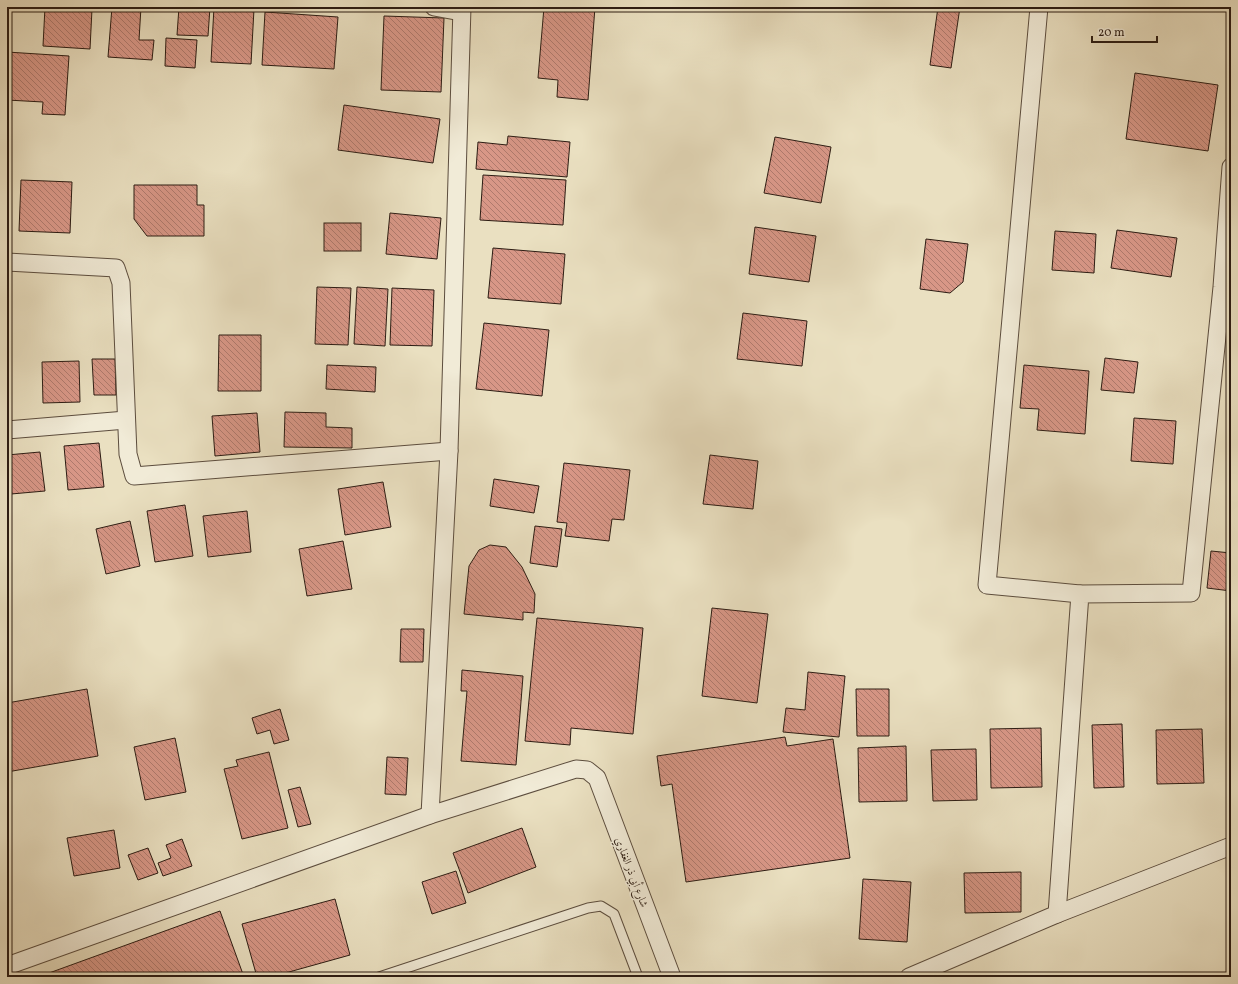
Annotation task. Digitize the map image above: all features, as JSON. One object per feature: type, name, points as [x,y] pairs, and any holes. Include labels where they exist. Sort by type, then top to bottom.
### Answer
[{"type":"street","points":[[7,966],[430,815],[449,451],[461,10],[434,7]]},
{"type":"street","points":[[1039,7],[987,585],[1080,594],[1191,593],[1222,287],[1231,167]]},
{"type":"street","points":[[7,262],[116,268],[121,283],[128,454],[134,476],[449,451]]},
{"type":"street","points":[[7,430],[126,420]]},
{"type":"street","points":[[1057,914],[1080,594]]},
{"type":"street","name":"شارع أبي ذر الغفاري","points":[[430,815],[560,773],[576,769],[587,770],[597,778],[672,977]]},
{"type":"street","points":[[909,977],[1057,914],[1231,846]]},
{"type":"lane","points":[[379,977],[588,908],[601,906],[614,914],[638,977]]},
{"type":"building","points":[[45,7],[92,9],[90,49],[43,46]]},
{"type":"building","points":[[112,7],[141,7],[139,40],[154,40],[152,60],[108,57]]},
{"type":"building","points":[[179,7],[210,7],[208,36],[177,35]]},
{"type":"building","points":[[214,7],[254,9],[251,64],[211,62]]},
{"type":"building","points":[[544,7],[595,7],[588,100],[557,97],[558,80],[538,78]]},
{"type":"building","points":[[938,7],[960,7],[951,68],[930,65]]},
{"type":"building","points":[[265,12],[338,17],[334,69],[262,65]]},
{"type":"building","points":[[384,16],[444,18],[441,92],[381,90]]},
{"type":"building","points":[[166,38],[197,40],[195,68],[165,66]]},
{"type":"building","points":[[7,52],[69,56],[65,115],[42,114],[43,102],[7,100]]},
{"type":"building","points":[[1135,73],[1218,85],[1208,151],[1126,139]]},
{"type":"building","points":[[344,105],[440,119],[433,163],[338,150]]},
{"type":"building","points":[[508,136],[570,142],[567,177],[476,169],[478,142],[507,145]]},
{"type":"building","points":[[775,137],[831,147],[821,203],[764,193]]},
{"type":"building","points":[[483,175],[566,180],[563,225],[480,220]]},
{"type":"building","points":[[21,180],[72,182],[70,233],[19,231]]},
{"type":"building","points":[[134,185],[197,185],[197,205],[204,205],[204,236],[147,236],[134,219]]},
{"type":"building","points":[[390,213],[441,218],[437,259],[386,254]]},
{"type":"building","points":[[324,223],[361,223],[361,251],[324,251]]},
{"type":"building","points":[[755,227],[816,236],[809,282],[749,274]]},
{"type":"building","points":[[1117,230],[1177,238],[1171,277],[1111,268]]},
{"type":"building","points":[[1055,231],[1096,234],[1094,273],[1052,270]]},
{"type":"building","points":[[926,239],[968,244],[963,282],[950,293],[920,289]]},
{"type":"building","points":[[493,248],[565,254],[561,304],[488,298]]},
{"type":"building","points":[[317,287],[351,288],[348,345],[315,344]]},
{"type":"building","points":[[357,287],[388,289],[385,346],[354,344]]},
{"type":"building","points":[[392,288],[434,290],[432,346],[390,345]]},
{"type":"building","points":[[743,313],[807,321],[802,366],[737,359]]},
{"type":"building","points":[[484,323],[549,330],[542,396],[476,389]]},
{"type":"building","points":[[219,335],[261,335],[261,391],[218,391]]},
{"type":"building","points":[[1105,358],[1138,362],[1134,393],[1101,390]]},
{"type":"building","points":[[7,359],[10,412],[7,412]]},
{"type":"building","points":[[92,359],[115,359],[116,395],[94,395]]},
{"type":"building","points":[[79,361],[80,402],[43,403],[42,362]]},
{"type":"building","points":[[327,365],[376,367],[375,392],[326,389]]},
{"type":"building","points":[[1024,365],[1089,371],[1085,434],[1037,430],[1039,409],[1020,408]]},
{"type":"building","points":[[285,412],[326,413],[326,427],[352,428],[352,448],[284,447]]},
{"type":"building","points":[[257,413],[260,452],[215,456],[212,416]]},
{"type":"building","points":[[1134,418],[1176,421],[1173,464],[1131,461]]},
{"type":"building","points":[[99,443],[104,487],[68,490],[64,446]]},
{"type":"building","points":[[40,452],[45,491],[11,494],[7,455]]},
{"type":"building","points":[[710,455],[758,461],[753,509],[703,504]]},
{"type":"building","points":[[564,463],[630,470],[624,520],[612,519],[609,541],[565,536],[567,523],[557,522]]},
{"type":"building","points":[[494,479],[539,486],[534,513],[490,506]]},
{"type":"building","points":[[383,482],[391,527],[345,535],[338,489]]},
{"type":"building","points":[[185,505],[193,556],[155,562],[147,511]]},
{"type":"building","points":[[247,511],[251,552],[208,557],[203,516]]},
{"type":"building","points":[[130,521],[140,566],[106,574],[96,529]]},
{"type":"building","points":[[535,526],[562,529],[557,567],[530,563]]},
{"type":"building","points":[[343,541],[352,589],[307,596],[299,549]]},
{"type":"building","points":[[490,545],[506,547],[522,567],[535,594],[534,613],[523,612],[523,620],[464,614],[469,566],[479,550]]},
{"type":"building","points":[[1211,551],[1231,553],[1231,591],[1207,588]]},
{"type":"building","points":[[712,608],[768,614],[757,703],[702,696]]},
{"type":"building","points":[[537,618],[643,628],[633,734],[571,728],[570,745],[525,741]]},
{"type":"building","points":[[401,629],[424,629],[423,662],[400,662]]},
{"type":"building","points":[[462,670],[523,676],[516,765],[461,761],[467,691],[461,691]]},
{"type":"building","points":[[808,672],[845,676],[839,737],[783,732],[786,708],[805,710]]},
{"type":"building","points":[[87,689],[98,756],[7,772],[7,703]]},
{"type":"building","points":[[856,689],[889,689],[889,736],[857,736]]},
{"type":"building","points":[[280,709],[289,740],[274,744],[270,730],[257,734],[252,718]]},
{"type":"building","points":[[1122,724],[1124,787],[1094,788],[1092,725]]},
{"type":"building","points":[[1041,728],[1042,787],[991,788],[990,729]]},
{"type":"building","points":[[1202,729],[1204,783],[1157,784],[1156,730]]},
{"type":"building","points":[[785,737],[787,746],[833,739],[850,858],[686,882],[672,784],[661,786],[657,756]]},
{"type":"building","points":[[175,738],[186,792],[145,800],[134,747]]},
{"type":"building","points":[[906,746],[907,801],[859,802],[858,748]]},
{"type":"building","points":[[976,749],[977,800],[933,801],[931,750]]},
{"type":"building","points":[[269,752],[288,828],[242,839],[224,769],[238,766],[236,760]]},
{"type":"building","points":[[387,757],[408,758],[406,795],[385,794]]},
{"type":"building","points":[[300,787],[311,824],[298,827],[288,790]]},
{"type":"building","points":[[522,828],[536,867],[468,893],[453,853]]},
{"type":"building","points":[[114,830],[120,868],[74,876],[67,838]]},
{"type":"building","points":[[182,839],[192,866],[163,876],[158,863],[171,858],[166,845]]},
{"type":"building","points":[[148,848],[158,873],[138,880],[128,855]]},
{"type":"building","points":[[456,871],[466,903],[432,914],[422,882]]},
{"type":"building","points":[[1021,872],[1021,912],[965,913],[964,873]]},
{"type":"building","points":[[863,879],[911,882],[907,942],[859,939]]},
{"type":"building","points":[[335,899],[350,955],[271,977],[257,977],[242,924]]},
{"type":"building","points":[[220,911],[244,977],[38,977]]},
{"type":"building","points":[[544,974],[554,975],[559,977],[534,977]]}]
